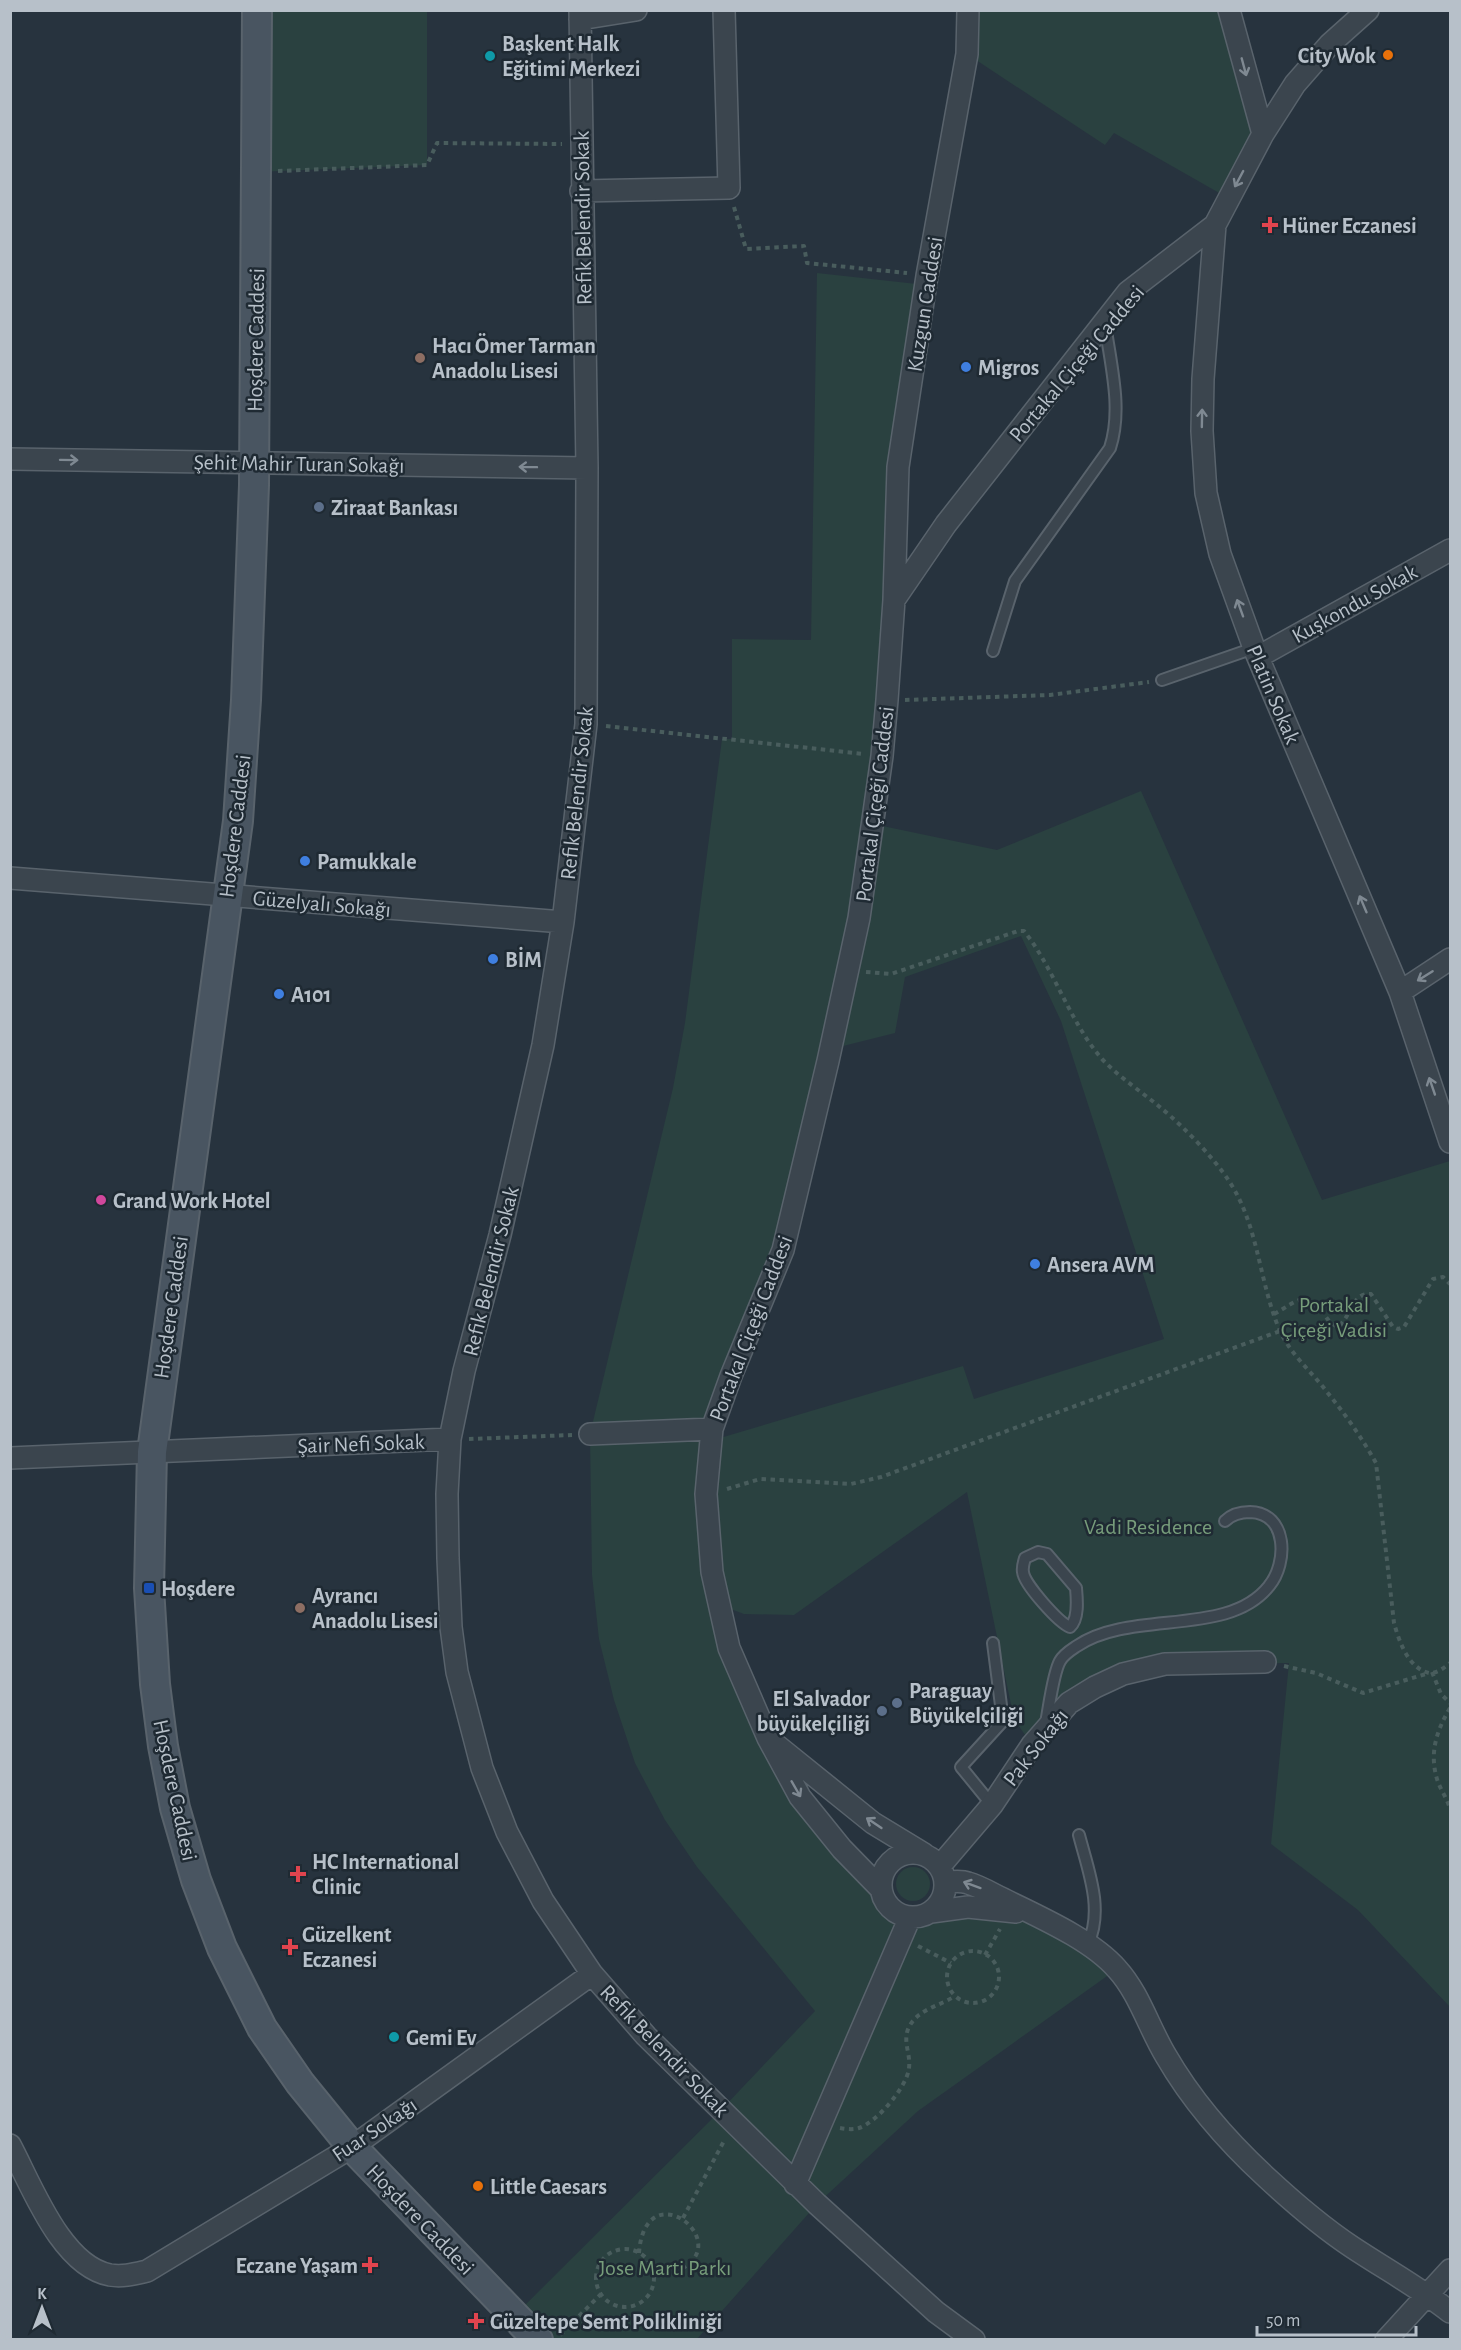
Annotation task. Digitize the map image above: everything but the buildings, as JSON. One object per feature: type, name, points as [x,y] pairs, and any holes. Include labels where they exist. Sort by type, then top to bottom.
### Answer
[{"type":"main road","name":"Hoşdere Caddesi","points":[[257,10],[254,463],[245,723],[238,821],[226,895],[152,1452],[149,1588],[153,1662],[163,1746],[175,1808],[196,1880],[222,1948],[262,2028],[300,2083],[352,2147],[522,2334]]},
{"type":"street","points":[[580,15],[636,10]]},
{"type":"street","points":[[581,191],[729,188],[724,10]]},
{"type":"street","name":"Kuzgun Caddesi","points":[[894,600],[898,467],[927,276],[967,54],[968,10]]},
{"type":"street","points":[[1229,10],[1263,134]]},
{"type":"street","name":"Portakal Çiçeği Caddesi","points":[[881,1889],[842,1849],[800,1797],[768,1738],[729,1648],[712,1572],[706,1494],[712,1429],[731,1376],[783,1250],[859,918],[882,756],[894,600],[946,524],[1128,292],[1215,225],[1263,134],[1295,84],[1330,44],[1368,10]]},
{"type":"street","name":"Refik Belendir Sokak","points":[[580,15],[580,144],[587,468],[586,724],[563,922],[543,1045],[500,1235],[464,1371],[450,1439],[447,1504],[451,1628],[457,1672],[482,1768],[507,1832],[543,1901],[592,1974],[646,2036],[795,2184],[867,2252],[928,2305],[974,2340]]},
{"type":"street","name":"Platin Sokak","points":[[1215,225],[1203,379],[1202,431],[1206,493],[1220,554],[1256,652],[1400,992],[1450,1142]]},
{"type":"street","name":"Şehit Mahir Turan Sokağı","points":[[10,459],[587,468]]},
{"type":"street","name":"Kuşkondu Sokak","points":[[1256,652],[1450,550]]},
{"type":"street","name":"Güzelyalı Sokağı","points":[[10,878],[563,922]]},
{"type":"street","points":[[1400,992],[1450,959]]},
{"type":"street","points":[[590,1434],[712,1429]]},
{"type":"street","name":"Şair Nefi Sokak","points":[[10,1458],[450,1439]]},
{"type":"street","name":"Pak Sokağı","points":[[936,1867],[992,1805],[1032,1745],[1069,1703],[1123,1674],[1165,1664],[1265,1662]]},
{"type":"street","name":"Portakal Çiçeği Caddesi","points":[[768,1738],[873,1823],[936,1867]]},
{"type":"street","name":"Portakal Çiçeği Caddesi","points":[[1034,1915],[968,1907],[910,1917],[900,1914],[884,1900],[881,1878],[885,1868],[892,1860],[902,1854],[913,1852],[960,1881],[970,1883],[1034,1915],[1088,1944],[1117,1969],[1135,1995],[1166,2058],[1209,2116],[1266,2177],[1350,2246],[1427,2294],[1450,2312]]},
{"type":"street","points":[[931,1912],[942,1899],[936,1867]]},
{"type":"street","points":[[795,2184],[910,1917]]},
{"type":"street","name":"Fuar Sokağı","points":[[10,2145],[52,2225],[85,2264],[108,2274],[126,2276],[147,2271],[352,2147],[592,1974]]},
{"type":"street","points":[[1386,2340],[1450,2270]]},
{"type":"lane","points":[[993,651],[1015,581],[1110,447],[1116,430],[1116,412],[1105,322]]},
{"type":"lane","points":[[1162,680],[1256,652]]},
{"type":"lane","points":[[1044,1732],[1060,1661],[1070,1650],[1089,1638],[1111,1630],[1220,1616],[1243,1607],[1270,1586],[1276,1574],[1282,1540],[1279,1529],[1273,1521],[1255,1512],[1235,1514],[1225,1521]]},
{"type":"lane","points":[[1038,1552],[1047,1554],[1077,1588],[1075,1623],[1070,1627],[1065,1625],[1027,1582],[1023,1574],[1023,1565],[1025,1558],[1031,1554],[1038,1552]]},
{"type":"lane","points":[[1070,1627],[1070,1650]]},
{"type":"lane","points":[[992,1805],[961,1767],[1003,1720],[993,1643]]},
{"type":"lane","points":[[1079,1835],[1095,1900],[1092,1934],[1088,1944]]},
{"type":"path","points":[[256,172],[427,165],[437,143],[580,144]]},
{"type":"path","points":[[729,188],[746,249],[804,246],[807,263],[927,276]]},
{"type":"path","points":[[887,700],[1050,695],[1162,680]]},
{"type":"path","points":[[586,724],[882,756]]},
{"type":"path","points":[[848,969],[891,975],[1018,931],[1024,931],[1072,1015],[1102,1058],[1133,1087],[1163,1110],[1213,1161],[1229,1181],[1244,1208],[1274,1314],[1290,1350],[1326,1391],[1365,1444],[1376,1463],[1394,1623],[1398,1640],[1412,1663],[1431,1673],[1441,1694],[1450,1703]]},
{"type":"path","points":[[1274,1314],[1301,1300],[1308,1299],[1314,1302],[1331,1324],[1338,1327],[1344,1322],[1358,1297],[1364,1293],[1371,1294],[1393,1327],[1398,1329],[1404,1327],[1433,1278],[1443,1277],[1450,1284]]},
{"type":"path","points":[[706,1494],[760,1479],[851,1484],[881,1477],[1280,1330]]},
{"type":"path","name":"Şair Nefi Sokak","points":[[450,1439],[590,1434]]},
{"type":"path","points":[[1265,1662],[1316,1673],[1363,1693],[1437,1672],[1450,1663]]},
{"type":"path","points":[[1450,1708],[1439,1728],[1432,1757],[1437,1781],[1450,1809]]},
{"type":"path","points":[[901,1938],[951,1963]]},
{"type":"path","points":[[978,1952],[992,1959],[999,1975],[995,1991],[983,2002],[965,2002],[955,1996],[947,1984],[951,1963],[961,1954],[978,1952]]},
{"type":"path","points":[[823,2122],[843,2129],[859,2128],[870,2122],[886,2107],[905,2080],[909,2068],[906,2038],[909,2028],[921,2013],[942,2005],[955,1996]]},
{"type":"path","points":[[682,2218],[720,2146],[738,2125]]},
{"type":"path","points":[[639,2253],[642,2232],[655,2218],[674,2215],[690,2223],[698,2241],[697,2251],[686,2266],[678,2271],[659,2270],[639,2253],[620,2249],[604,2259],[597,2276],[601,2294],[616,2305],[625,2307],[642,2301],[649,2294],[653,2285],[652,2266]]},
{"type":"path","points":[[556,2340],[601,2294]]},
{"type":"green space","points":[[257,11],[427,11],[427,165],[256,172]]},
{"type":"green space","points":[[968,11],[1229,11],[1263,134],[1228,198],[1114,133],[1105,145],[967,54]]},
{"type":"green space","points":[[817,273],[926,285],[873,824],[997,850],[1141,791],[1322,1200],[1450,1161],[1450,2007],[1358,1910],[1271,1844],[1289,1663],[1165,1664],[1095,1687],[1032,1745],[1014,1719],[967,1492],[794,1615],[744,1614],[717,1604],[768,1738],[894,1909],[914,1916],[931,1912],[1034,1915],[1117,1969],[918,2111],[817,2204],[697,2339],[538,2339],[514,2316],[722,2109],[815,2011],[697,1867],[665,1820],[635,1763],[614,1700],[599,1639],[592,1575],[590,1434],[673,1088],[685,1023],[722,739],[732,739],[732,639],[811,640]],"holes":[[[1021,936],[1061,1021],[1164,1339],[974,1399],[963,1366],[710,1441],[783,1250],[831,1049],[895,1033],[905,977]]]},
{"type":"green space","points":[[913,1867],[925,1872],[930,1884],[925,1896],[913,1901],[901,1896],[896,1884],[901,1872]]},
{"type":"place","name":"City Wok","points":[[1388,55]]},
{"type":"place","name":"Başkent Halk Eğitimi Merkezi","points":[[490,56]]},
{"type":"place","name":"Hüner Eczanesi","points":[[1270,225]]},
{"type":"place","name":"Hacı Ömer Tarman Anadolu Lisesi","points":[[420,358]]},
{"type":"place","name":"Migros","points":[[966,367]]},
{"type":"place","name":"Ziraat Bankası","points":[[319,507]]},
{"type":"place","name":"Pamukkale","points":[[305,861]]},
{"type":"place","name":"BİM","points":[[493,959]]},
{"type":"place","name":"A101","points":[[279,994]]},
{"type":"place","name":"Grand Work Hotel","points":[[101,1200]]},
{"type":"place","name":"Ansera AVM","points":[[1035,1264]]},
{"type":"place","name":"Hoşdere","points":[[149,1588]]},
{"type":"place","name":"Ayrancı Anadolu Lisesi","points":[[300,1608]]},
{"type":"place","name":"Paraguay Büyükelçiliği","points":[[897,1703]]},
{"type":"place","name":"El Salvador büyükelçiliği","points":[[882,1711]]},
{"type":"place","name":"HC International Clinic","points":[[298,1874]]},
{"type":"place","name":"Güzelkent Eczanesi","points":[[290,1947]]},
{"type":"place","name":"Gemi Ev","points":[[394,2037]]},
{"type":"place","name":"Little Caesars","points":[[478,2186]]},
{"type":"place","name":"Eczane Yaşam","points":[[370,2265]]},
{"type":"place","name":"Güzeltepe Semt Polikliniği","points":[[476,2321]]},
{"type":"park label","name":"Portakal Çiçeği Vadisi","points":[[1334,1316]]},
{"type":"park label","name":"Vadi Residence","points":[[1148,1526]]},
{"type":"park label","name":"Jose Marti Parkı","points":[[665,2267]]}]
